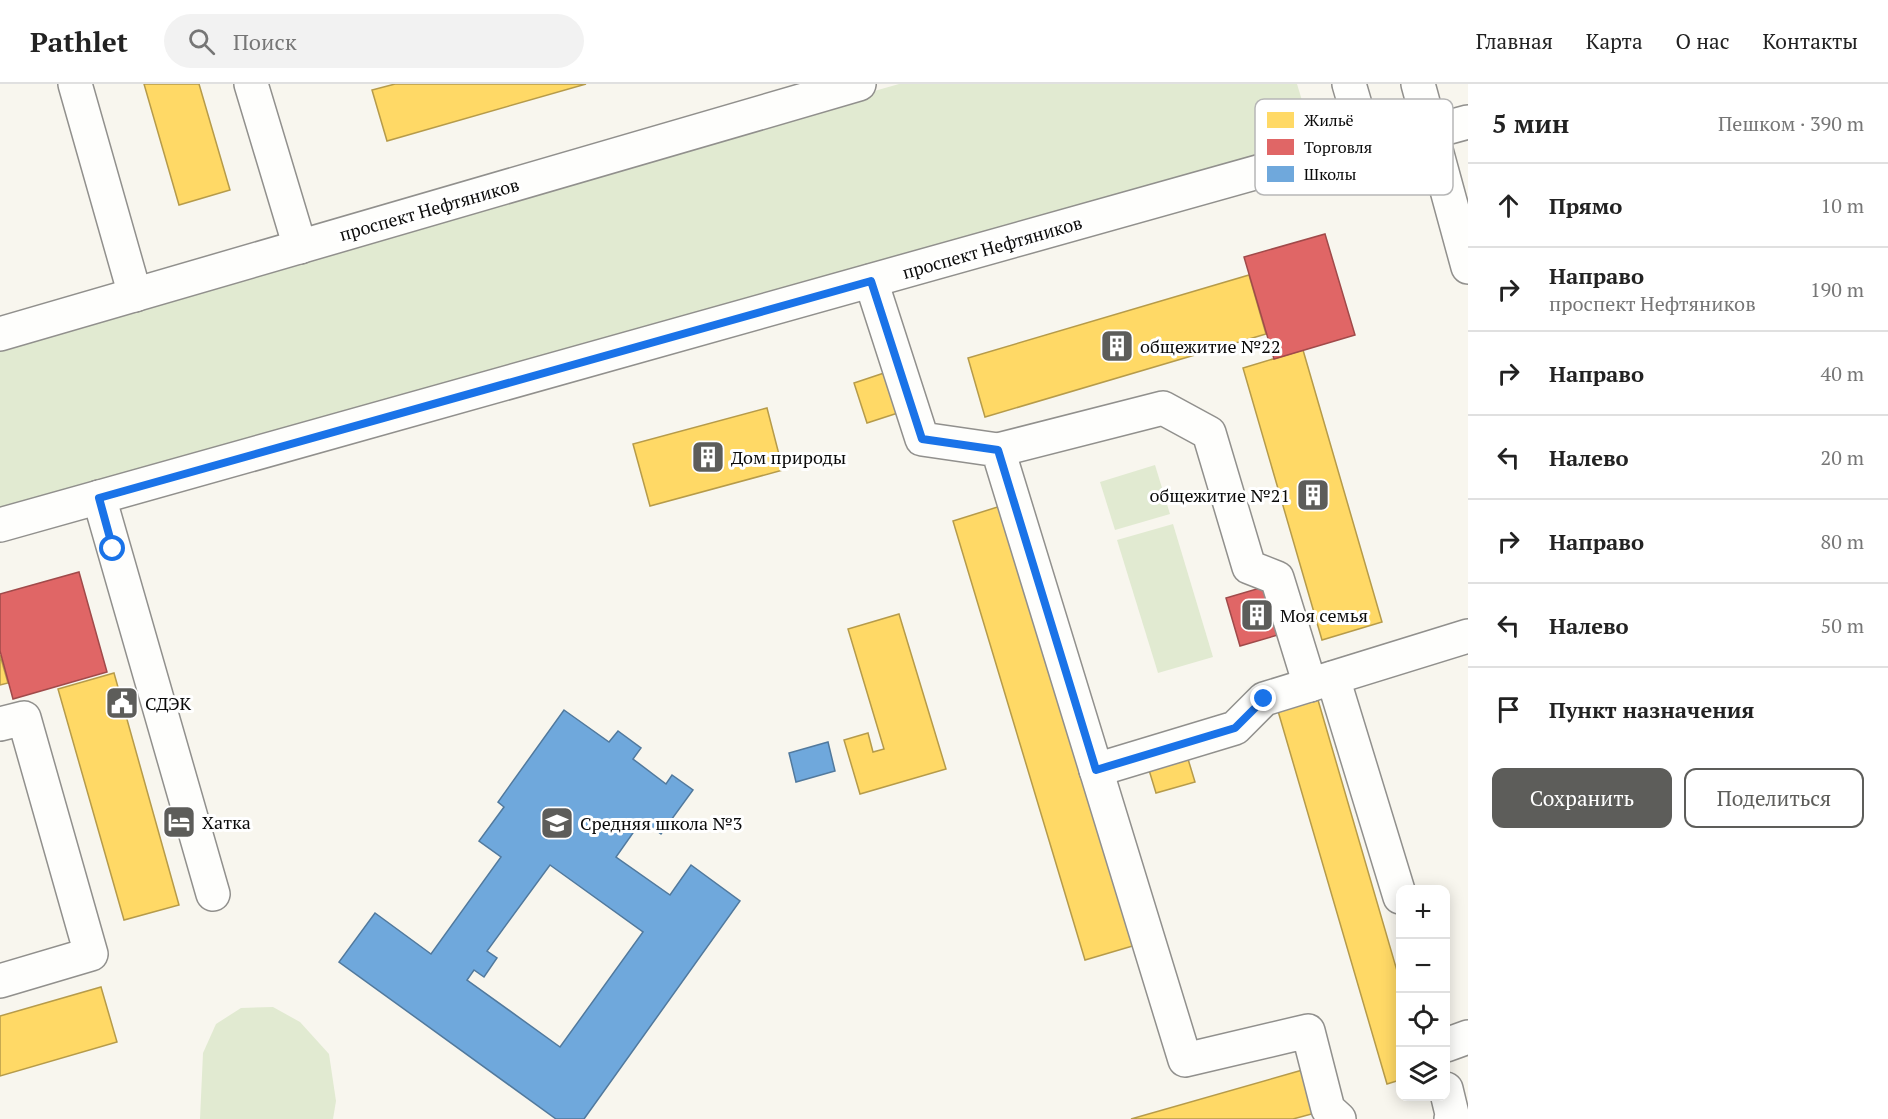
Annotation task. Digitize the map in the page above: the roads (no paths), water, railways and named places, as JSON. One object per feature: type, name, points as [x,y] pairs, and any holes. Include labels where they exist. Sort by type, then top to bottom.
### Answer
[{"type":"street","points":[[75,84],[135,295]]},
{"type":"street","points":[[253,84],[300,247]]},
{"type":"street","name":"проспект Нефтяников","points":[[0,334],[859,84]]},
{"type":"street","points":[[1349,84],[1353,99]]},
{"type":"street","points":[[1418,84],[1422,99]]},
{"type":"street","name":"проспект Нефтяников","points":[[1453,124],[1468,122]]},
{"type":"street","name":"проспект Нефтяников","points":[[0,525],[1255,173]]},
{"type":"street","points":[[1451,195],[1463,231],[1468,267]]},
{"type":"street","points":[[871,281],[922,439],[998,450],[1163,408],[1209,433],[1249,567],[1277,578],[1322,682],[1397,885]]},
{"type":"street","points":[[998,450],[1185,1060],[1308,1031],[1328,1109],[1339,1119]]},
{"type":"street","points":[[99,498],[213,894]]},
{"type":"street","points":[[1096,770],[1235,728],[1264,699],[1468,636]]},
{"type":"street","points":[[0,724],[24,718],[91,954],[0,981]]},
{"type":"street","points":[[1450,1043],[1468,1037]]},
{"type":"street","points":[[1448,1101],[1452,1119]]},
{"type":"place","name":"общежитие №22","points":[[1117,346]]},
{"type":"place","name":"Дом природы","points":[[708,457]]},
{"type":"place","name":"общежитие №21","points":[[1313,495]]},
{"type":"place","name":"Моя семья","points":[[1257,615]]},
{"type":"place","name":"СДЭК","points":[[122,703]]},
{"type":"place","name":"Хатка","points":[[179,822]]},
{"type":"place","name":"Средняя школа №3","points":[[557,823]]}]
